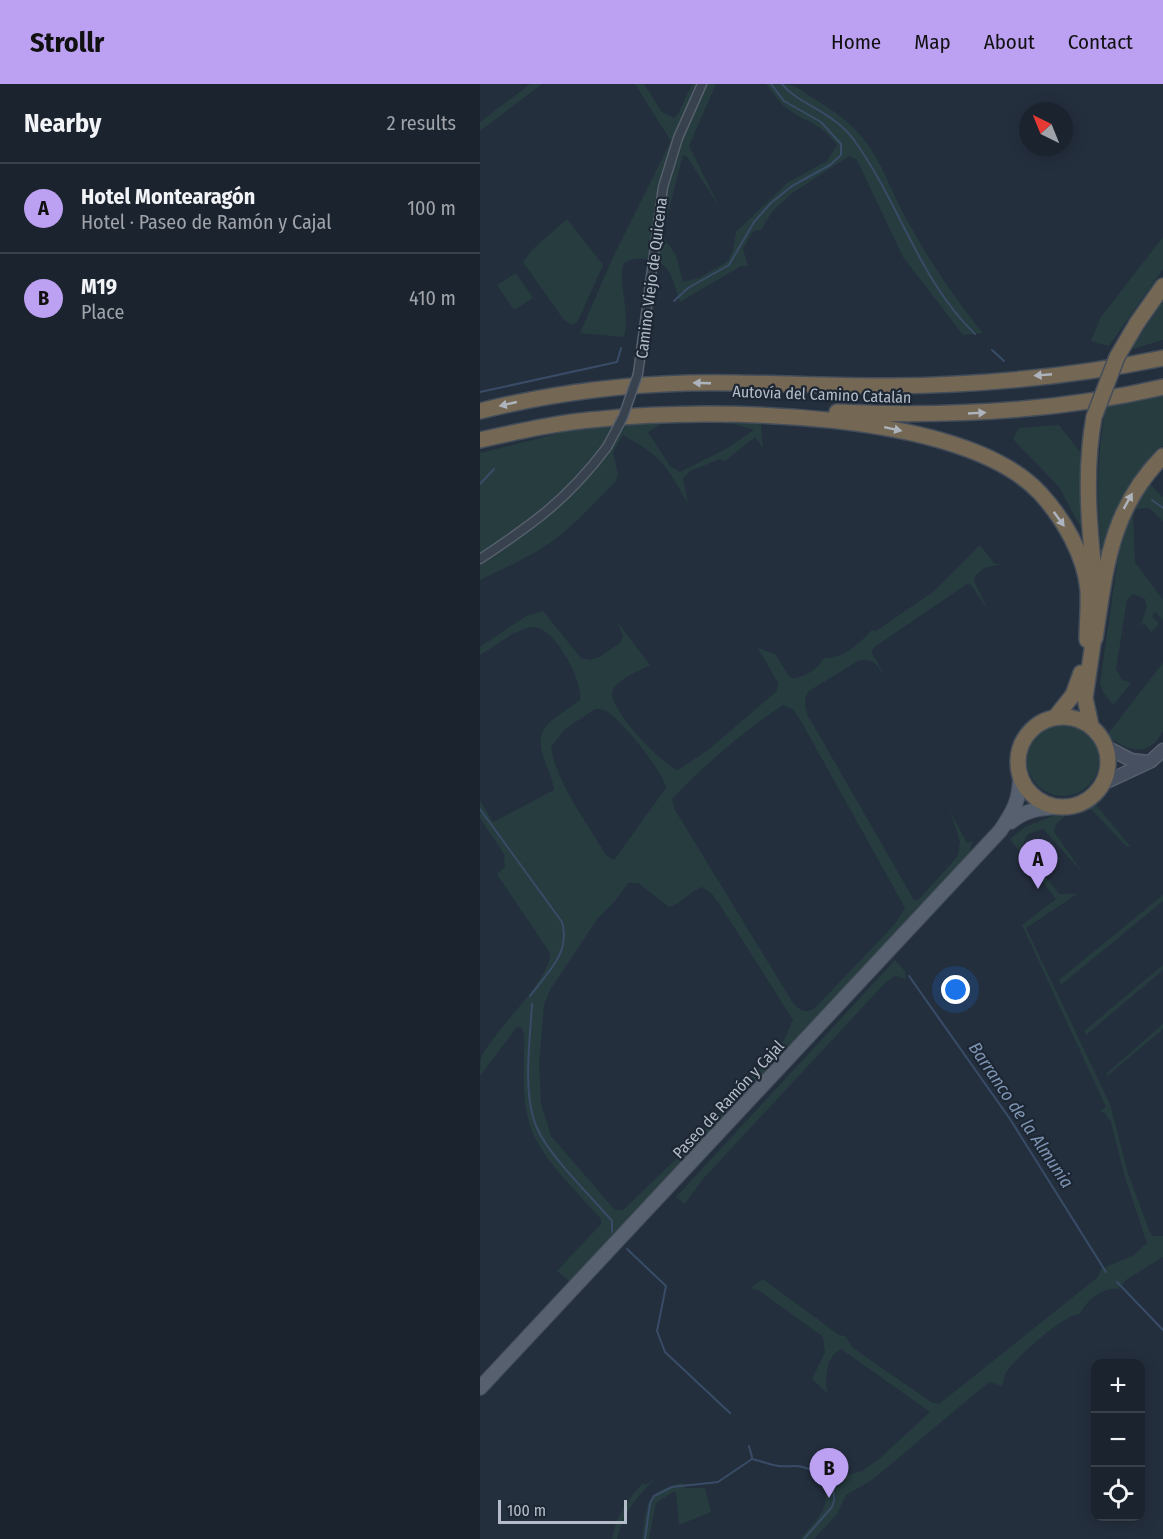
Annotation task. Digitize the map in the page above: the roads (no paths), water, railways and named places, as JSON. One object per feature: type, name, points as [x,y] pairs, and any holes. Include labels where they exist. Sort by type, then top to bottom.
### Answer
[{"type":"highway","points":[[1091,639],[1096,591],[1088,487],[1089,453],[1094,417],[1117,357],[1163,286]]},
{"type":"highway","points":[[1102,370],[1163,352]]},
{"type":"highway","name":"Autovía del Camino Catalán","points":[[480,411],[570,393],[688,383],[893,386],[1102,370],[1163,358]]},
{"type":"highway","name":"Autovía del Camino Catalán","points":[[480,440],[595,417],[654,412],[782,410],[945,415],[1018,411],[1125,396],[1163,387]]},
{"type":"highway","points":[[480,440],[602,418],[712,415],[841,422],[881,427],[950,442],[974,451],[1020,476],[1039,492],[1067,528],[1083,567],[1088,589],[1091,639]]},
{"type":"highway","points":[[1079,697],[1057,716],[1038,724],[1022,742],[1018,765],[1024,786],[1039,800],[1059,807],[1084,802],[1102,784],[1109,760],[1106,747],[1091,726],[1079,697],[1107,560],[1120,517],[1135,489],[1163,456]]},
{"type":"highway","points":[[1057,716],[1071,717],[1091,726]]},
{"type":"main road","points":[[1000,831],[1020,797],[1020,776]]},
{"type":"main road","points":[[1000,831],[1020,815],[1035,809],[1059,807]]},
{"type":"main road","name":"Paseo de Ramón y Cajal","points":[[480,1388],[1000,831]]},
{"type":"street","name":"Camino Viejo de Quicena","points":[[480,559],[549,512],[570,494],[606,447],[623,417],[638,374],[663,187],[678,138],[702,84]]},
{"type":"street","points":[[1106,747],[1131,760],[1151,760]]},
{"type":"street","points":[[1102,784],[1151,760],[1163,750]]},
{"type":"waterway","points":[[674,301],[688,288],[729,265],[754,222],[771,203],[792,186],[830,165],[841,155],[841,144],[821,122],[784,101],[771,84]]},
{"type":"waterway","points":[[782,84],[797,98],[836,122],[854,140],[870,164],[939,290],[975,334]]},
{"type":"waterway","points":[[480,392],[617,362],[621,348]]},
{"type":"waterway","points":[[992,350],[1004,361]]},
{"type":"waterway","points":[[480,484],[494,469]]},
{"type":"waterway","points":[[1152,500],[1163,508]]},
{"type":"waterway","points":[[480,809],[562,922],[564,933],[560,953],[550,971],[530,996]]},
{"type":"waterway","name":"Barranco de la Almunia","points":[[909,976],[1010,1119],[1106,1272]]},
{"type":"waterway","points":[[532,1004],[528,1084],[532,1115],[543,1139],[560,1163],[612,1221],[612,1232]]},
{"type":"waterway","points":[[627,1249],[666,1286],[657,1331],[665,1352],[730,1413]]},
{"type":"waterway","name":"Barranco de la Almunia","points":[[1117,1282],[1163,1330]]},
{"type":"waterway","points":[[749,1446],[752,1457]]},
{"type":"waterway","points":[[752,1459],[782,1466],[803,1467],[822,1477],[831,1487],[834,1493],[832,1507],[804,1539]]},
{"type":"waterway","points":[[645,1539],[650,1503],[654,1496],[672,1487],[718,1482],[752,1459]]},
{"type":"place","name":"Hotel Montearagón","points":[[1038,889]]},
{"type":"place","name":"M19","points":[[829,1498]]}]
